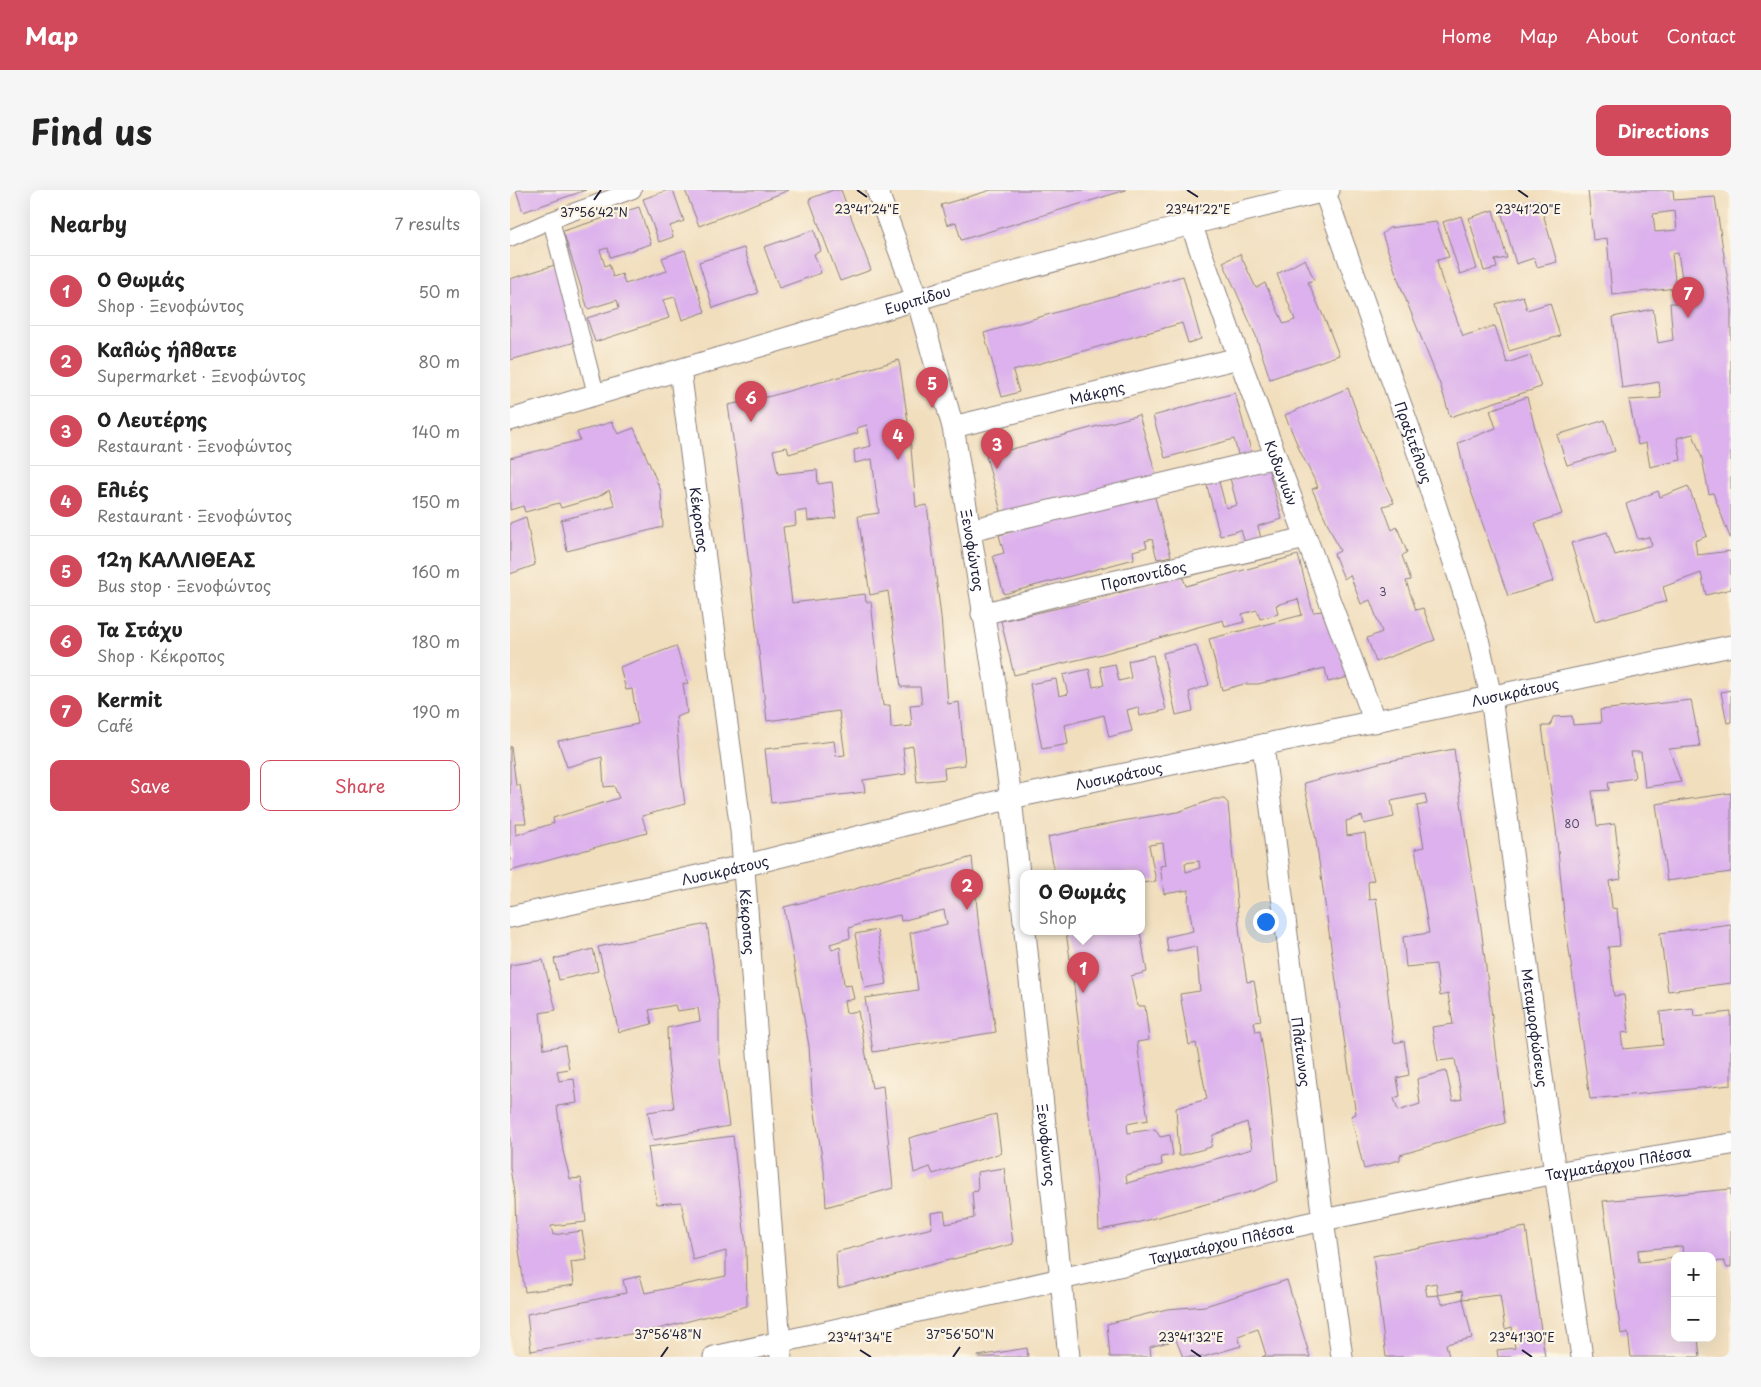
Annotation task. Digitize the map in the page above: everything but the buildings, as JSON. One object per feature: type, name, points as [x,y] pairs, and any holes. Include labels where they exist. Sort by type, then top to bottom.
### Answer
[{"type":"street","points":[[510,238],[551,220],[633,190]]},
{"type":"street","name":"Ξενοφώντος","points":[[877,190],[917,299],[953,427],[982,614],[995,683],[1012,798],[1020,880]]},
{"type":"street","name":"Ευριπίδου","points":[[510,420],[917,299],[1069,256],[1326,190]]},
{"type":"street","name":"Πραξιτέλους","points":[[1326,190],[1423,467],[1476,630],[1491,697]]},
{"type":"street","points":[[551,220],[596,394]]},
{"type":"street","name":"Κυδωνιών","points":[[1191,224],[1375,722]]},
{"type":"street","name":"Μάκρης","points":[[953,427],[1239,358]]},
{"type":"street","name":"Κέκροπος","points":[[680,370],[741,830],[780,1350]]},
{"type":"street","points":[[970,530],[1276,457]]},
{"type":"street","name":"Προποντίδος","points":[[982,614],[1081,589],[1306,538]]},
{"type":"street","name":"Λυσικράτους","points":[[510,918],[743,866],[1012,798],[1731,646]]},
{"type":"street","name":"Μεταμορφώσεως","points":[[1491,697],[1555,1173],[1582,1357]]},
{"type":"street","name":"Πλάτωνος","points":[[1263,745],[1342,1357]]},
{"type":"street","name":"Ξενοφώντος","points":[[1025,935],[1069,1357]]},
{"type":"street","name":"Ταγματάρχου Πλέσσα","points":[[714,1357],[780,1350],[1062,1280],[1323,1220],[1555,1173],[1731,1144]]},
{"type":"place","name":"Kermit","points":[[1688,318]]},
{"type":"place","name":"12η ΚΑΛΛΙΘΕΑΣ","points":[[932,408]]},
{"type":"place","name":"Τα Στάχυ","points":[[751,422]]},
{"type":"place","name":"Ελιές","points":[[898,460]]},
{"type":"place","name":"Ο Λευτέρης","points":[[997,469]]},
{"type":"place","name":"Καλώς ήλθατε","points":[[967,910]]},
{"type":"place","name":"Ο Θωμάς","points":[[1083,993]]}]
